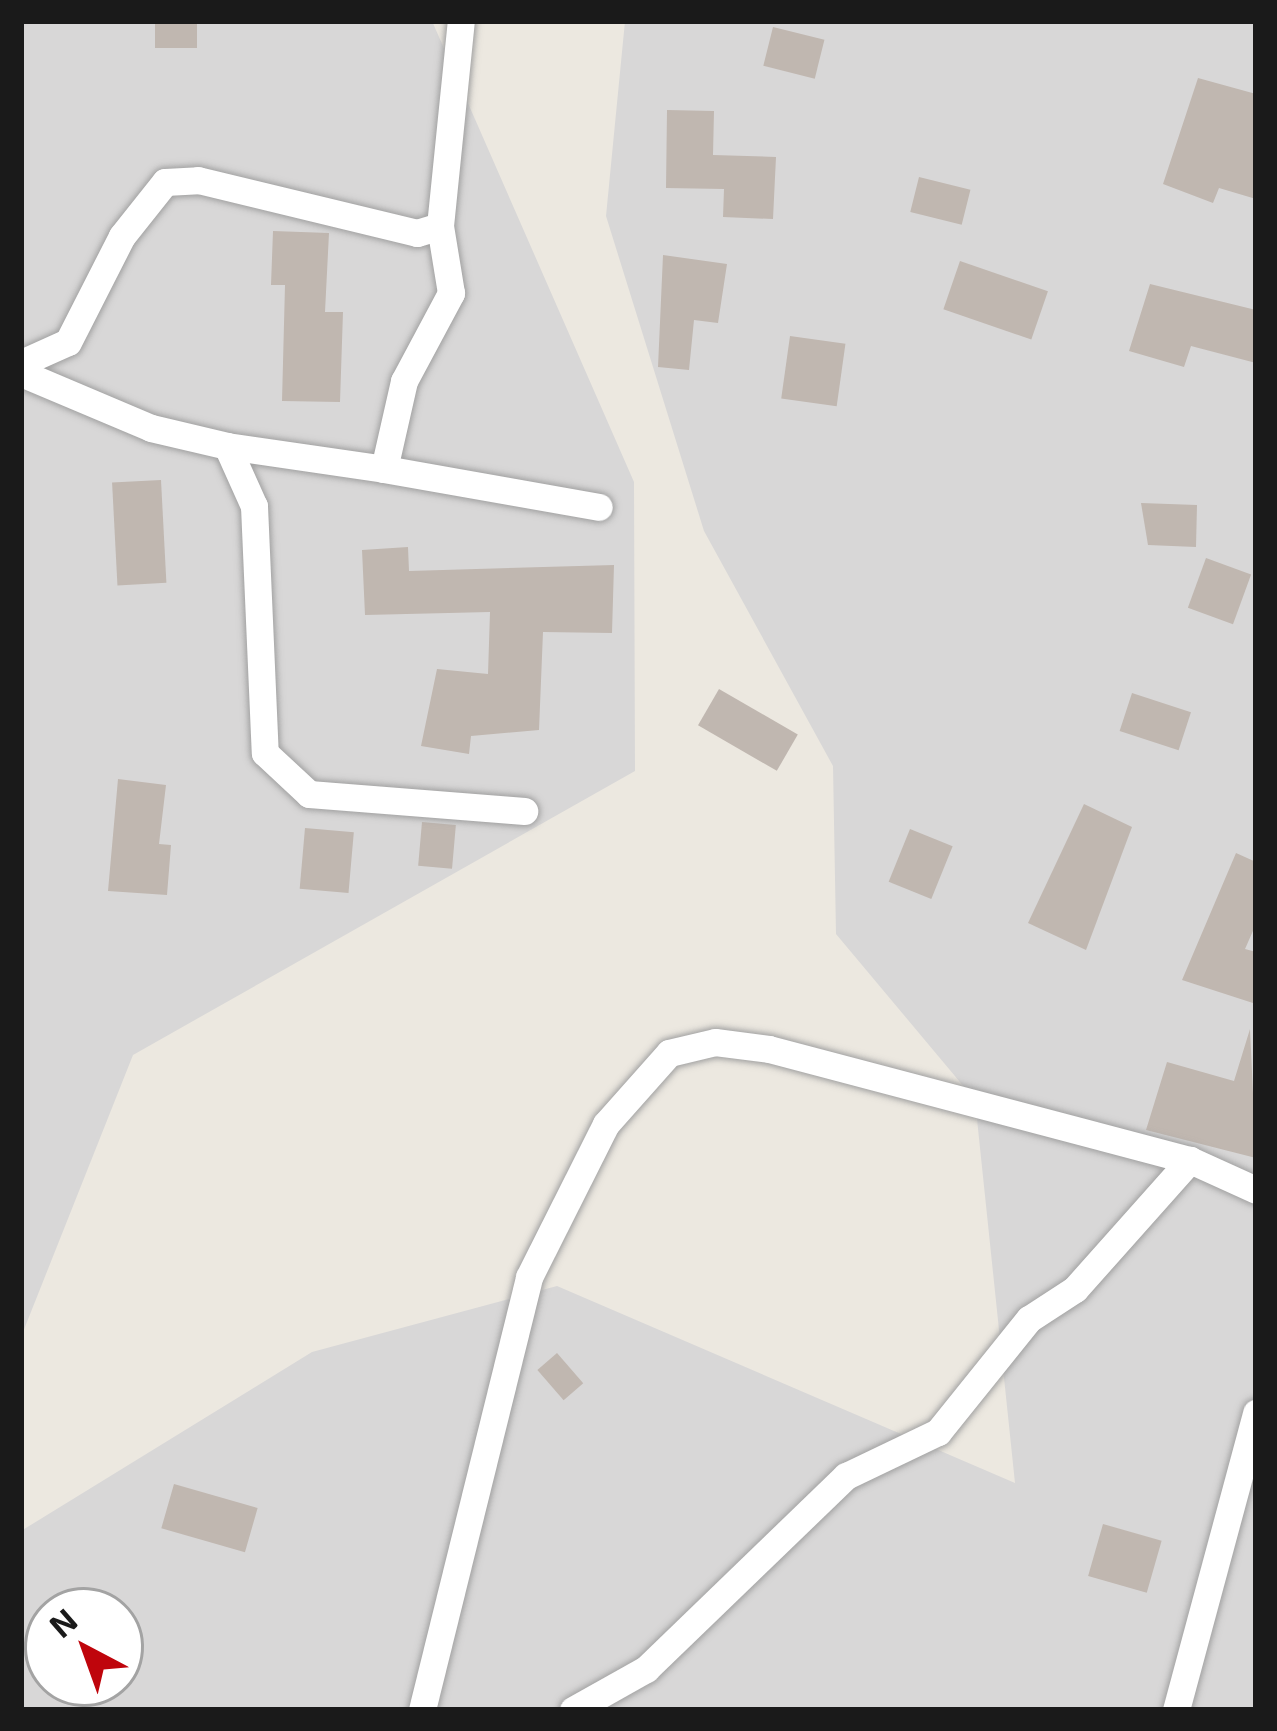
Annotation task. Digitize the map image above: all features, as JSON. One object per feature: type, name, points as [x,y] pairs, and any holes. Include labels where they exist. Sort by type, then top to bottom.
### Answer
[{"type":"street","points":[[384,470],[404,381],[451,293],[440,226],[461,21]]},
{"type":"street","points":[[21,363],[68,342],[141,206],[165,182],[198,181],[417,233],[440,226]]},
{"type":"street","points":[[21,373],[151,428],[227,446],[598,507]]},
{"type":"street","points":[[227,446],[254,506],[265,754],[309,794],[524,811]]},
{"type":"street","points":[[422,1710],[529,1276],[606,1124],[669,1053],[715,1042],[769,1049],[1190,1160],[1256,1190]]},
{"type":"street","points":[[573,1710],[646,1669],[846,1476],[938,1432],[1029,1319],[1075,1288],[1190,1160]]},
{"type":"street","points":[[1176,1710],[1256,1413]]},
{"type":"shaded area","points":[[21,21],[432,21],[634,482],[635,771],[133,1055],[21,1337]]},
{"type":"shaded area","points":[[625,21],[1256,21],[1256,1710],[21,1710],[21,1531],[312,1352],[557,1286],[1015,1483],[975,1100],[836,934],[833,766],[704,531],[606,216]]},
{"type":"building","points":[[155,21],[197,21],[197,48],[155,48]]},
{"type":"building","points":[[773,27],[824,40],[815,79],[763,66]]},
{"type":"building","points":[[1198,78],[1256,94],[1256,199],[1219,188],[1213,203],[1163,184]]},
{"type":"building","points":[[667,110],[714,111],[713,155],[776,157],[773,219],[723,217],[724,189],[666,188]]},
{"type":"building","points":[[919,177],[970,190],[962,225],[910,212]]},
{"type":"building","points":[[273,231],[329,233],[325,312],[343,312],[340,402],[282,401],[285,285],[271,285]]},
{"type":"building","points":[[663,255],[727,264],[718,323],[694,320],[689,370],[658,367]]},
{"type":"building","points":[[960,261],[1048,291],[1031,339],[943,309]]},
{"type":"building","points":[[1150,284],[1256,310],[1256,363],[1191,346],[1184,367],[1129,351]]},
{"type":"building","points":[[790,336],[845,344],[837,406],[781,398]]},
{"type":"building","points":[[161,480],[166,583],[117,585],[112,483]]},
{"type":"building","points":[[1141,503],[1197,505],[1196,547],[1148,545]]},
{"type":"building","points":[[408,547],[409,571],[614,565],[612,633],[543,632],[539,730],[471,736],[469,754],[421,746],[437,669],[488,674],[490,612],[365,615],[362,550]]},
{"type":"building","points":[[1206,558],[1251,574],[1233,624],[1188,608]]},
{"type":"building","points":[[719,689],[798,734],[777,771],[698,725]]},
{"type":"building","points":[[1132,693],[1191,712],[1179,750],[1120,731]]},
{"type":"building","points":[[118,779],[166,785],[159,844],[171,845],[167,895],[108,891]]},
{"type":"building","points":[[1084,804],[1132,827],[1086,950],[1028,923]]},
{"type":"building","points":[[422,822],[456,825],[452,869],[418,866]]},
{"type":"building","points":[[305,828],[354,832],[348,893],[300,889]]},
{"type":"building","points":[[910,829],[953,846],[931,899],[889,882]]},
{"type":"building","points":[[1236,853],[1256,862],[1256,924],[1245,949],[1256,952],[1256,1004],[1182,980]]},
{"type":"building","points":[[1250,1029],[1256,1158],[1146,1130],[1167,1062],[1234,1081]]},
{"type":"building","points":[[557,1353],[583,1383],[564,1400],[537,1370]]},
{"type":"building","points":[[174,1484],[258,1508],[245,1552],[161,1528]]},
{"type":"building","points":[[1103,1524],[1162,1541],[1147,1593],[1088,1576]]}]
